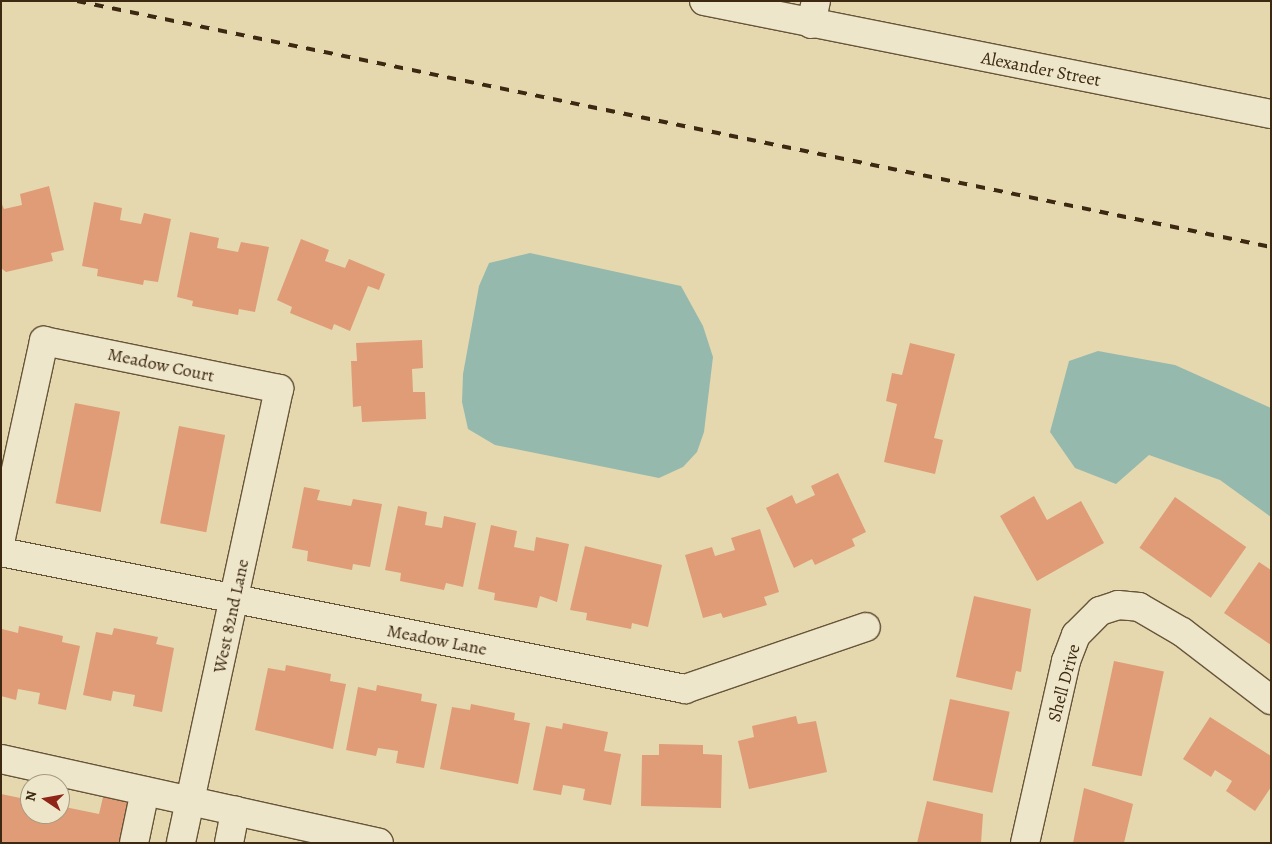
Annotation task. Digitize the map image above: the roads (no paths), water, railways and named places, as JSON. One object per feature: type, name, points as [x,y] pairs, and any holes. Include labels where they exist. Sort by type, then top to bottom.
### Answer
[{"type":"street","name":"Alexander Street","points":[[704,1],[814,12],[1271,114]]},
{"type":"street","name":"Meadow Court","points":[[1,538],[44,341],[278,389]]},
{"type":"street","name":"West 82nd Lane","points":[[181,843],[278,389]]},
{"type":"street","name":"Meadow Lane","points":[[1,552],[685,689],[866,627]]},
{"type":"street","name":"Shell Drive","points":[[1025,843],[1066,661],[1076,635],[1100,611],[1118,605],[1139,607],[1182,632],[1271,700]]},
{"type":"street","points":[[1,760],[379,843]]},
{"type":"street","points":[[134,843],[145,791]]},
{"type":"street","points":[[229,843],[235,810]]},
{"type":"water","points":[[530,253],[681,286],[703,326],[713,357],[704,432],[697,452],[683,467],[659,478],[495,445],[468,429],[462,402],[463,374],[479,286],[489,263]]},
{"type":"water","points":[[1098,351],[1175,365],[1271,408],[1271,517],[1220,480],[1149,455],[1116,484],[1075,468],[1050,432],[1069,361]]},
{"type":"railway","points":[[77,1],[1271,247]]}]
